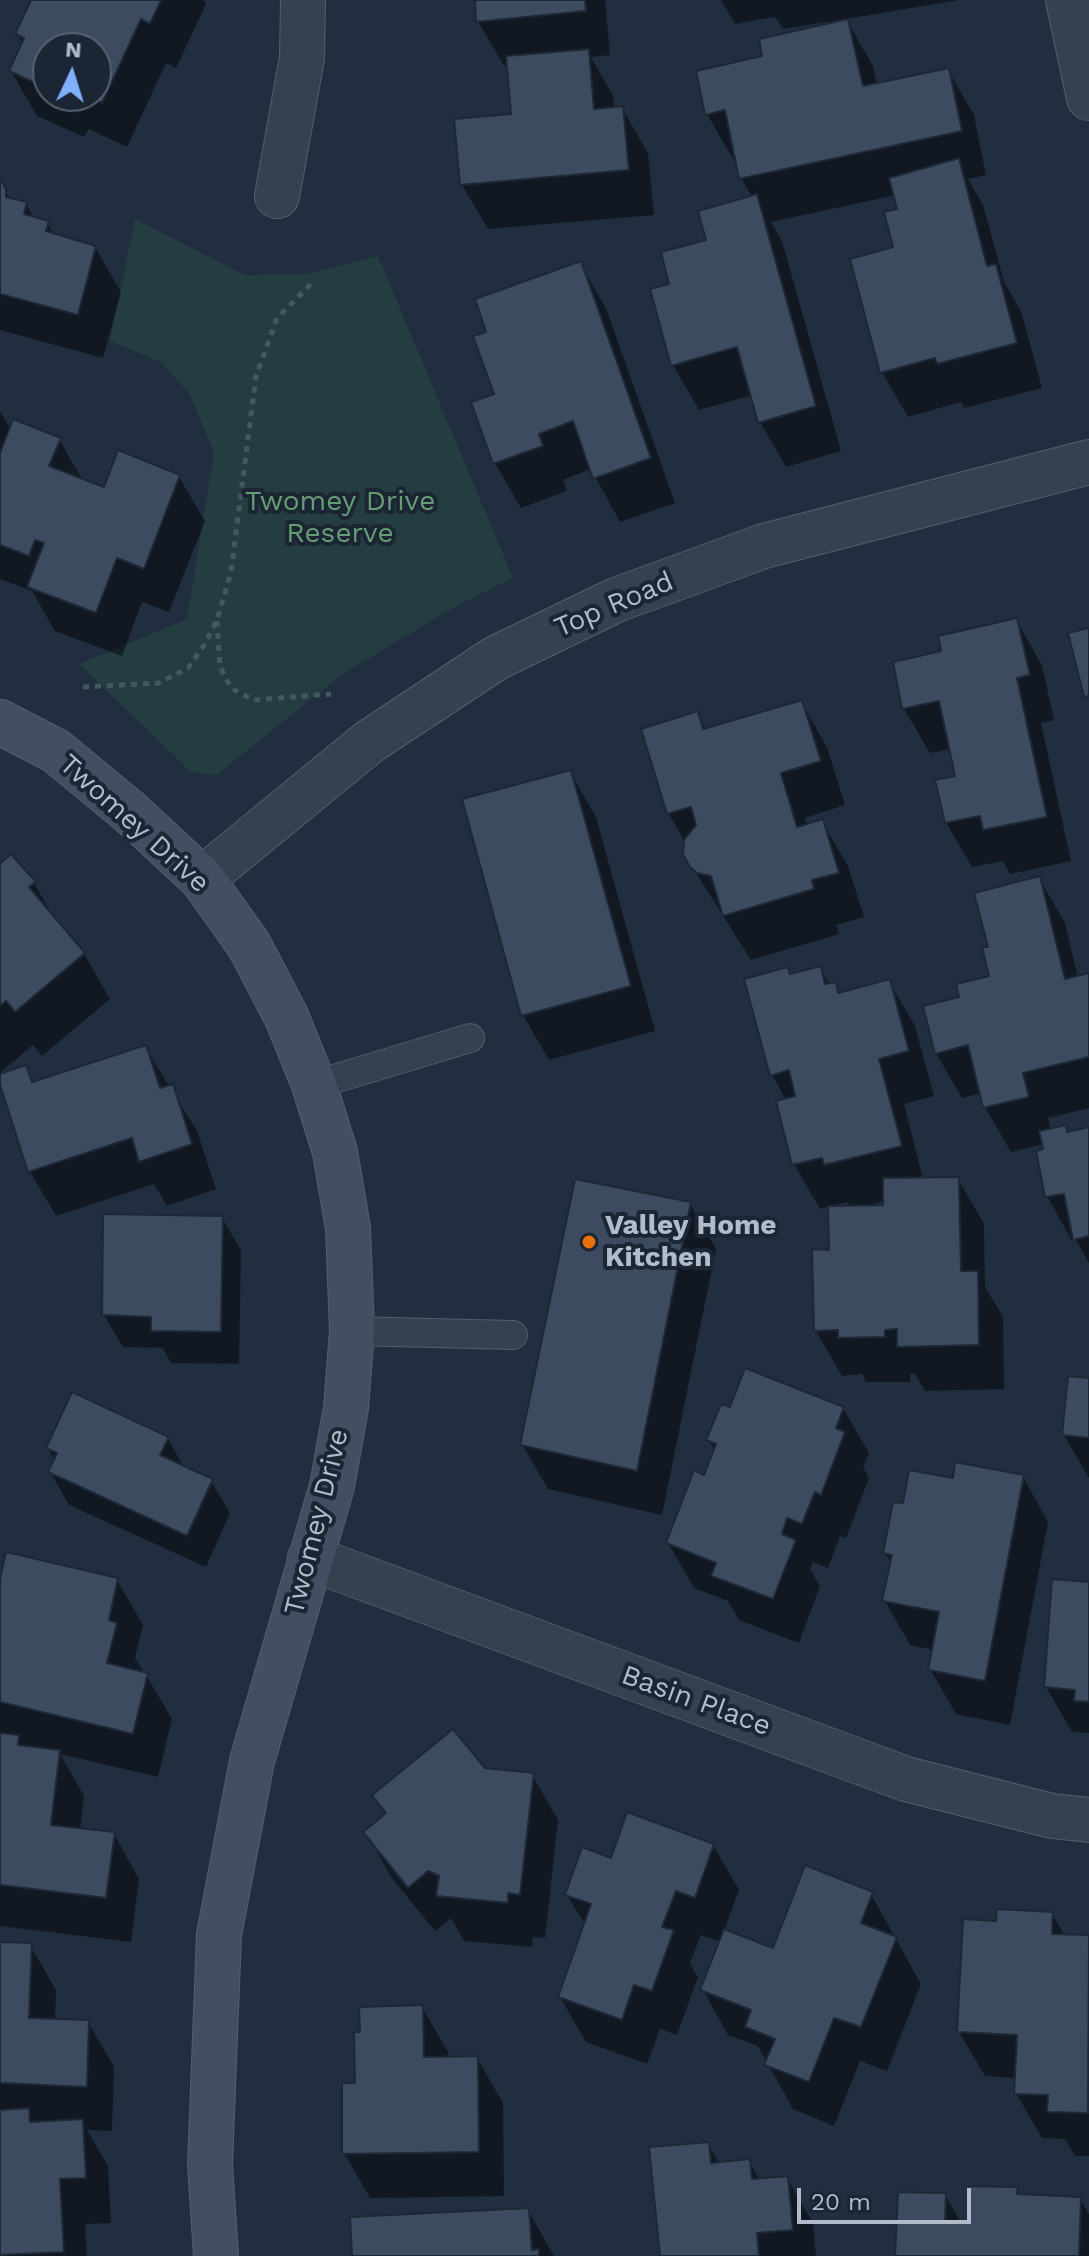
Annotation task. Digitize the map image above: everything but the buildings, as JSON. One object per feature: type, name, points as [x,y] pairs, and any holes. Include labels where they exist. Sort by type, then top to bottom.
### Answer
[{"type":"street","points":[[277,196],[302,58],[303,0]]},
{"type":"street","points":[[1068,0],[1089,98]]},
{"type":"street","name":"Top Road","points":[[202,879],[369,742],[496,658],[616,600],[764,546],[1089,462]]},
{"type":"street","name":"Twomey Drive","points":[[0,722],[56,751],[131,813],[202,879],[249,945],[287,1018],[314,1085],[335,1152],[348,1228],[352,1331],[346,1408],[332,1486],[252,1761],[219,1935],[210,2164],[216,2256]]},
{"type":"street","name":"Basin Place","points":[[310,1558],[906,1779],[1052,1816],[1089,1820]]},
{"type":"lane","points":[[314,1085],[470,1038]]},
{"type":"lane","points":[[352,1331],[513,1335]]},
{"type":"path","points":[[83,687],[159,683],[188,668],[217,620],[231,572],[256,376],[277,318],[313,282]]},
{"type":"path","points":[[217,620],[220,667],[231,688],[253,700],[331,694]]},
{"type":"green space","name":"Twomey Drive Reserve","points":[[135,219],[245,275],[306,274],[378,256],[513,578],[456,606],[341,675],[216,775],[191,772],[79,664],[187,619],[214,452],[189,393],[161,362],[110,341]]},
{"type":"place","name":"Valley Home Kitchen","points":[[589,1242]]}]
